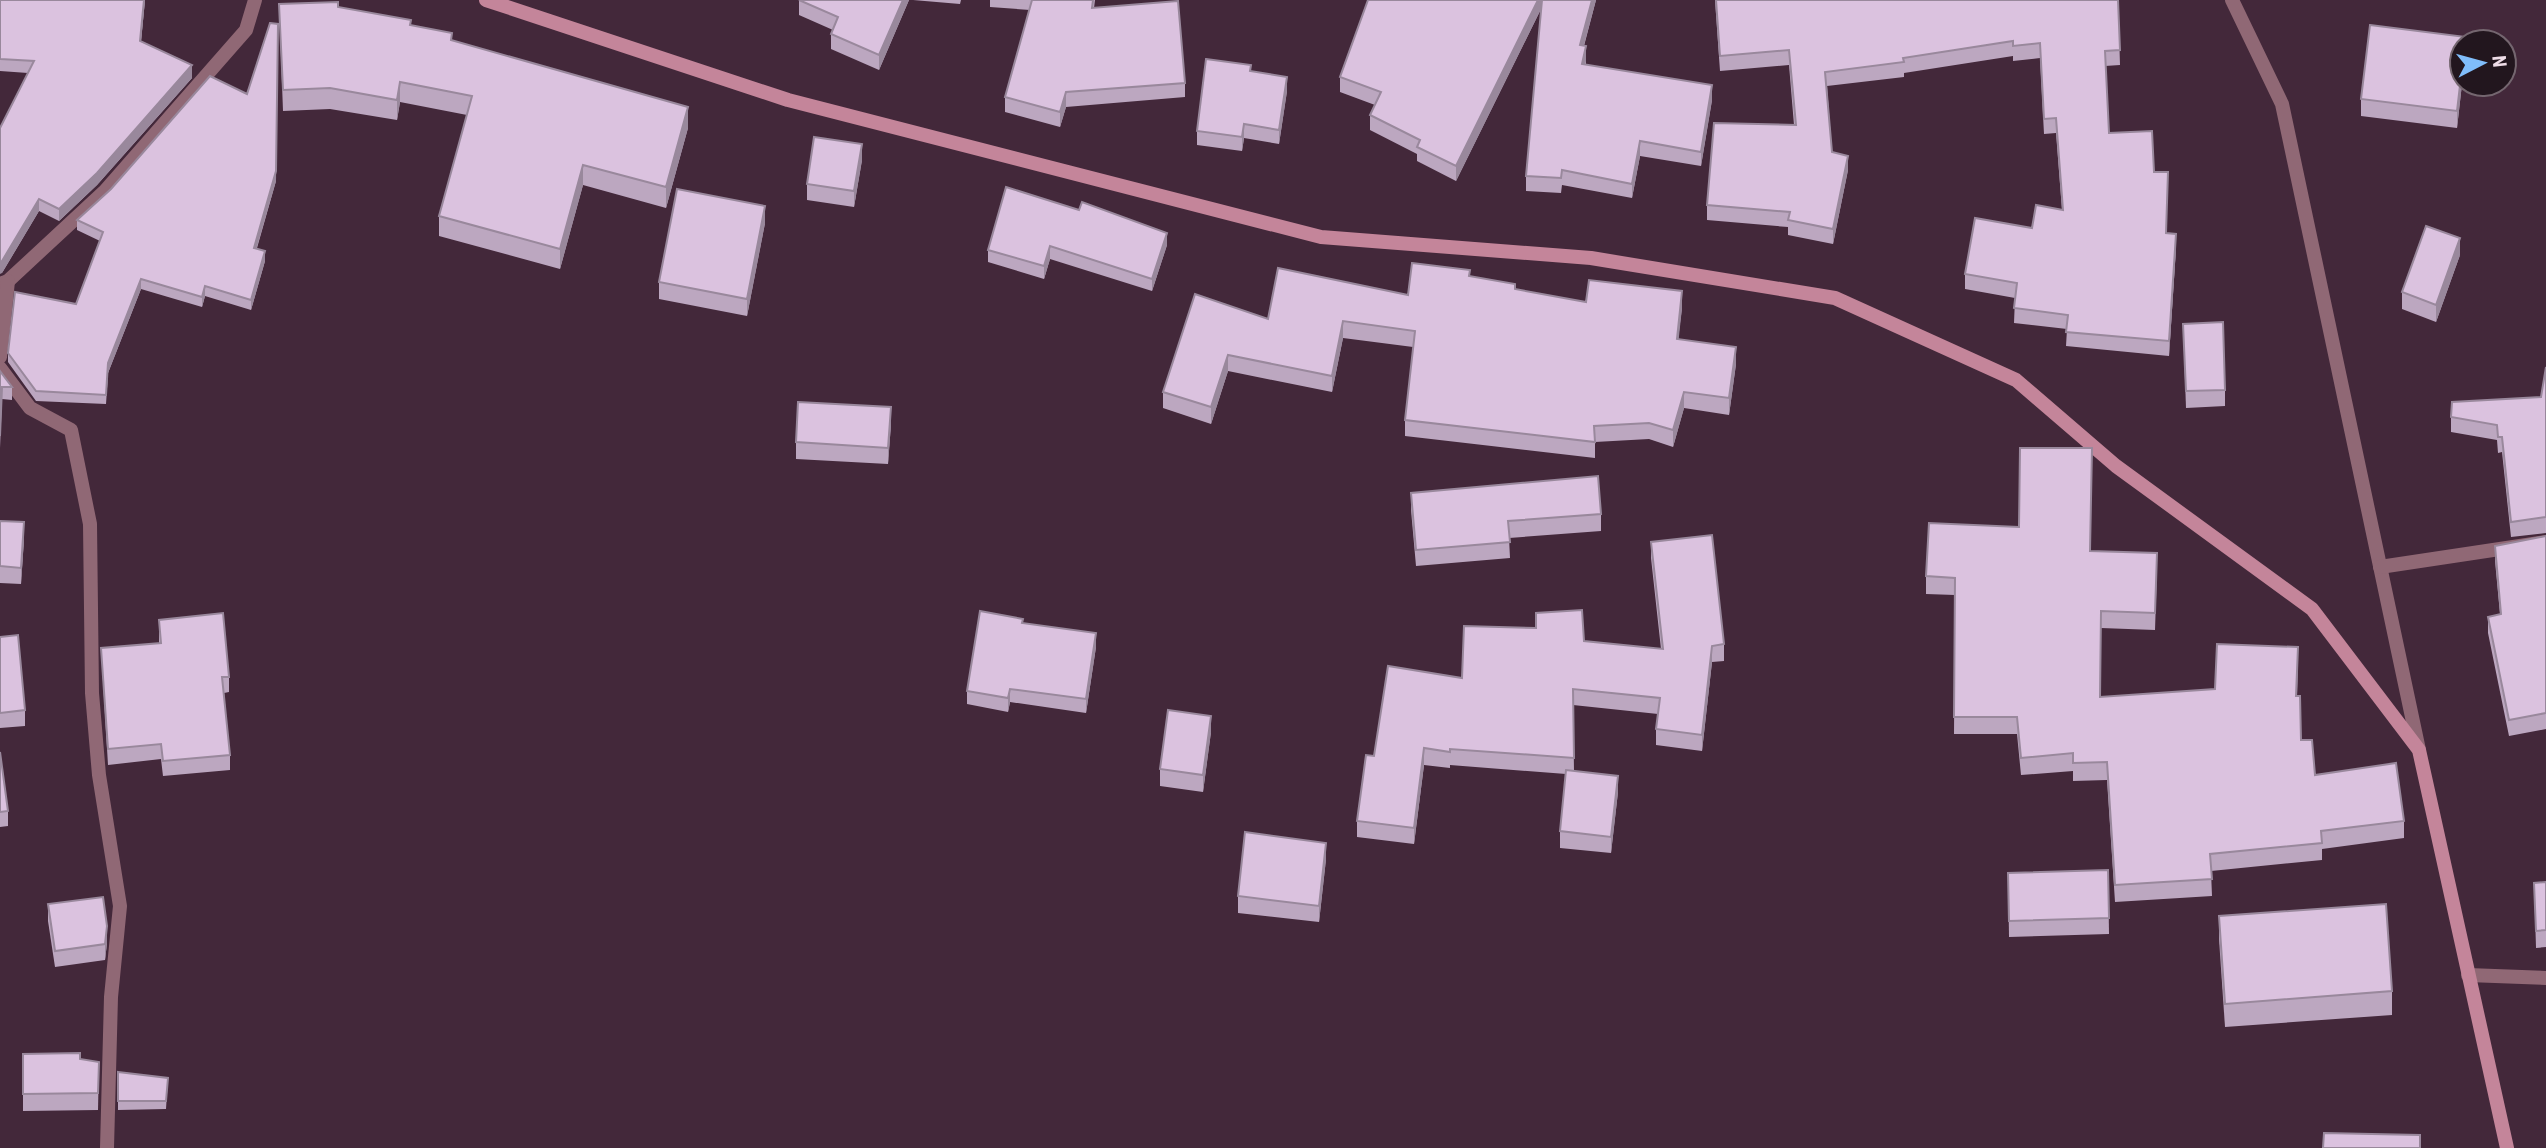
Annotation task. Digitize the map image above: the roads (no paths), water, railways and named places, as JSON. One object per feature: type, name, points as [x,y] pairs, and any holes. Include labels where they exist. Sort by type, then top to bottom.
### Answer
[{"type":"main road","points":[[486,0],[788,100],[1321,237],[1591,258],[1835,298],[2015,380],[2116,466],[2312,609],[2419,750],[2507,1148]]},
{"type":"street","points":[[0,357],[4,282],[104,192],[246,30],[255,0]]},
{"type":"street","points":[[2232,0],[2282,104],[2419,750]]},
{"type":"street","points":[[0,368],[30,408],[71,430],[90,524],[92,693],[99,775],[120,905],[111,997],[107,1148]]},
{"type":"street","points":[[2380,568],[2546,542]]},
{"type":"street","points":[[2468,975],[2546,978]]}]
